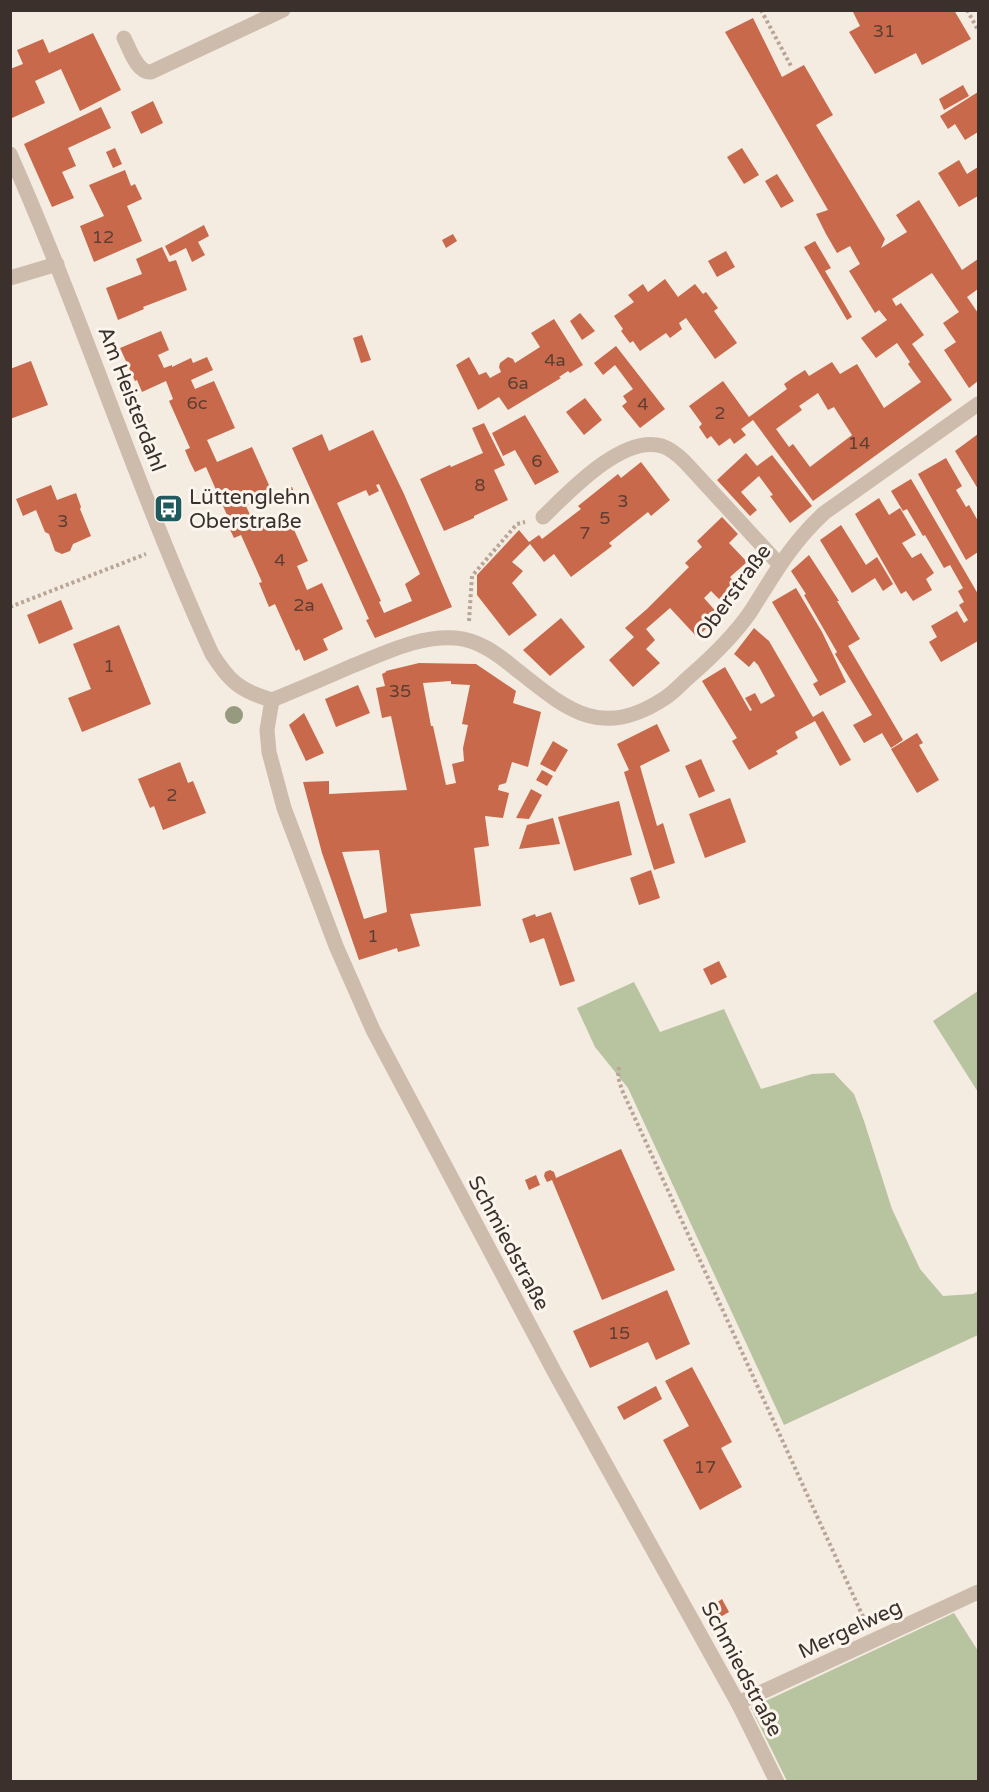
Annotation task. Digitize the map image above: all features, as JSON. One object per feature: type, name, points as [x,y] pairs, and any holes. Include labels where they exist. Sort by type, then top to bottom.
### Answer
[{"type":"street","points":[[124,38],[140,69],[147,73],[283,10]]},
{"type":"street","name":"Am Heisterdahl","points":[[10,154],[57,264],[205,639],[220,668],[243,690],[272,700]]},
{"type":"street","points":[[10,278],[57,264]]},
{"type":"street","name":"Oberstraße","points":[[272,700],[389,651],[414,643],[437,639],[468,639],[491,650],[564,706],[594,717],[615,718],[648,708],[667,697],[715,654],[743,621],[780,564],[810,527],[838,502],[978,404]]},
{"type":"street","points":[[543,517],[599,466],[639,447],[660,446],[670,450],[685,462],[780,564]]},
{"type":"street","name":"Schmiedstraße","points":[[272,700],[267,730],[269,752],[284,808],[336,946],[373,1030],[555,1373],[738,1703],[777,1782]]},
{"type":"street","name":"Mergelweg","points":[[738,1703],[978,1592]]},
{"type":"path","points":[[761,10],[791,66]]},
{"type":"path","points":[[967,10],[978,30]]},
{"type":"path","points":[[468,639],[472,576],[518,524],[543,517]]},
{"type":"path","points":[[10,608],[167,546]]},
{"type":"path","points":[[619,1067],[618,1077],[622,1090],[874,1641]]},
{"type":"green space","points":[[634,982],[660,1032],[724,1009],[761,1089],[812,1074],[834,1073],[854,1094],[892,1209],[920,1269],[943,1296],[973,1294],[978,1291],[978,1335],[784,1425],[628,1088],[595,1047],[577,1008]]},
{"type":"green space","points":[[978,991],[978,1092],[933,1021]]},
{"type":"green space","points":[[954,1613],[978,1651],[978,1781],[787,1781],[751,1708]]},
{"type":"building","points":[[852,10],[954,10],[971,39],[922,65],[916,53],[875,74],[849,32],[860,26]]},
{"type":"building","points":[[753,18],[782,77],[804,65],[833,115],[816,125],[885,239],[881,248],[907,232],[896,215],[919,200],[962,270],[978,259],[978,289],[967,297],[978,313],[978,381],[969,388],[944,350],[956,342],[943,323],[959,312],[932,273],[892,299],[896,306],[901,303],[924,335],[912,344],[952,400],[813,501],[753,420],[741,429],[746,435],[734,444],[730,438],[719,446],[711,436],[707,439],[699,427],[702,424],[689,406],[723,381],[749,417],[787,389],[784,384],[794,377],[805,370],[809,376],[832,362],[840,374],[857,364],[884,408],[921,382],[897,343],[876,358],[861,338],[887,320],[879,310],[875,313],[849,271],[860,264],[850,246],[837,253],[826,234],[816,214],[828,210],[725,32]],"holes":[[[818,393],[828,410],[834,407],[852,435],[810,467],[793,444],[789,447],[776,429],[802,410],[799,406]]]},
{"type":"building","points":[[93,33],[121,90],[80,111],[61,69],[35,81],[45,103],[12,118],[10,69],[23,64],[17,50],[43,39],[49,53]]},
{"type":"building","points":[[963,85],[969,96],[944,110],[939,99]]},
{"type":"building","points":[[978,92],[978,132],[965,140],[955,124],[948,129],[940,116]]},
{"type":"building","points":[[153,101],[163,123],[141,134],[131,112]]},
{"type":"building","points":[[101,107],[111,128],[68,148],[76,166],[62,172],[74,198],[52,207],[24,144]]},
{"type":"building","points":[[115,148],[122,164],[113,168],[106,152]]},
{"type":"building","points":[[742,148],[759,175],[744,184],[727,157]]},
{"type":"building","points":[[959,160],[967,174],[978,167],[978,196],[959,207],[938,173]]},
{"type":"building","points":[[125,170],[131,186],[135,184],[142,199],[127,206],[142,241],[94,262],[80,226],[104,216],[89,185]]},
{"type":"building","points":[[777,174],[794,201],[781,208],[765,181]]},
{"type":"building","points":[[204,225],[209,236],[198,242],[205,255],[192,262],[186,248],[170,256],[165,246]]},
{"type":"building","points":[[453,234],[457,241],[446,248],[442,240]]},
{"type":"building","points":[[815,241],[831,268],[825,271],[852,317],[847,320],[804,247]]},
{"type":"building","points":[[162,247],[169,262],[176,260],[187,290],[143,307],[144,309],[118,320],[106,288],[142,274],[136,259]]},
{"type":"building","points":[[726,251],[735,267],[717,277],[708,261]]},
{"type":"building","points":[[665,279],[678,297],[695,284],[703,294],[706,292],[718,308],[714,311],[737,343],[715,359],[686,318],[679,323],[682,329],[670,338],[666,333],[640,351],[633,341],[630,343],[614,316],[634,302],[628,295],[643,284],[648,292]]},
{"type":"building","points":[[580,313],[595,331],[582,340],[570,321]]},
{"type":"building","points":[[554,319],[583,365],[570,373],[568,371],[559,377],[561,378],[508,410],[499,397],[478,410],[456,365],[469,357],[479,375],[486,372],[490,378],[501,372],[500,363],[508,357],[515,363],[540,347],[531,333]]},
{"type":"building","points":[[161,331],[169,350],[158,355],[164,368],[172,365],[172,367],[191,358],[193,363],[207,357],[213,370],[191,380],[195,389],[214,381],[235,428],[207,440],[217,462],[252,447],[273,494],[246,506],[256,528],[287,514],[308,561],[297,566],[307,590],[322,583],[343,629],[323,639],[328,650],[304,661],[299,649],[296,651],[275,604],[269,607],[259,583],[262,582],[241,535],[234,538],[224,517],[227,515],[206,467],[195,472],[190,462],[185,450],[190,448],[169,401],[173,399],[166,381],[142,392],[137,380],[135,381],[120,348]]},
{"type":"building","points":[[362,335],[371,360],[361,363],[353,338]]},
{"type":"building","points":[[616,346],[665,409],[640,428],[622,406],[627,402],[623,396],[633,389],[615,365],[603,375],[594,363]]},
{"type":"building","points":[[31,361],[48,405],[10,419],[10,369]]},
{"type":"building","points":[[585,398],[602,420],[584,435],[566,412]]},
{"type":"building","points":[[525,415],[559,472],[535,485],[515,450],[503,456],[492,433]]},
{"type":"building","points":[[484,423],[505,465],[494,470],[508,500],[444,531],[420,479],[483,453],[472,428]]},
{"type":"building","points":[[373,430],[404,494],[452,607],[375,638],[366,620],[369,619],[292,448],[322,434],[329,451]],"holes":[[[379,484],[420,574],[405,584],[412,601],[384,613],[379,602],[381,601],[337,503],[366,490],[369,496],[379,491],[376,485]]]},
{"type":"building","points":[[978,434],[977,448],[978,489],[955,451]]},
{"type":"building","points":[[746,453],[757,466],[772,455],[812,506],[790,523],[770,496],[773,495],[759,476],[741,492],[757,510],[750,516],[717,480]]},
{"type":"building","points":[[946,458],[962,486],[956,490],[966,507],[969,505],[978,521],[978,552],[966,560],[918,474]]},
{"type":"building","points":[[641,462],[670,500],[651,516],[648,512],[609,543],[612,546],[571,577],[554,554],[544,562],[530,544],[512,562],[523,571],[512,583],[537,615],[509,636],[477,595],[477,575],[519,530],[529,542],[539,535],[542,539],[581,509],[578,506],[618,474],[621,478]]},
{"type":"building","points":[[911,479],[978,594],[978,641],[941,662],[929,642],[937,637],[931,626],[957,611],[964,623],[968,620],[959,605],[964,602],[958,591],[963,588],[950,565],[944,568],[925,535],[923,536],[907,509],[903,511],[891,491]]},
{"type":"building","points":[[51,485],[57,500],[76,493],[91,536],[73,544],[70,551],[62,554],[55,551],[36,510],[23,516],[16,499]]},
{"type":"building","points":[[292,487],[297,499],[284,505],[278,493]]},
{"type":"building","points":[[879,498],[889,515],[900,508],[916,535],[902,543],[912,558],[921,553],[934,573],[926,579],[932,590],[913,601],[906,591],[901,594],[855,514]]},
{"type":"building","points":[[722,517],[738,534],[729,543],[747,562],[730,577],[736,584],[719,599],[711,591],[704,598],[720,616],[697,637],[670,608],[646,629],[655,640],[646,649],[660,663],[633,687],[609,660],[634,637],[625,628],[689,567],[685,563],[702,547],[697,541]]},
{"type":"building","points":[[841,525],[866,565],[877,557],[893,584],[883,591],[875,578],[852,593],[820,540]]},
{"type":"building","points":[[809,555],[860,639],[848,646],[903,740],[891,748],[882,733],[864,743],[853,725],[872,715],[835,654],[837,652],[791,571]]},
{"type":"building","points":[[796,588],[822,632],[846,682],[820,696],[813,684],[818,681],[772,602]]},
{"type":"building","points":[[61,600],[73,629],[39,644],[27,615]]},
{"type":"building","points":[[561,618],[585,647],[550,676],[523,650]]},
{"type":"building","points":[[119,625],[151,704],[82,732],[68,698],[91,689],[73,644]]},
{"type":"building","points":[[754,628],[769,641],[813,717],[823,711],[851,760],[840,766],[815,721],[795,732],[798,738],[776,751],[778,754],[749,770],[732,741],[737,738],[702,681],[725,667],[750,711],[752,710],[745,698],[755,693],[761,704],[775,696],[758,665],[754,661],[749,667],[734,654]]},
{"type":"building","points":[[419,663],[476,664],[516,691],[513,703],[541,712],[528,767],[512,762],[506,783],[499,785],[498,790],[509,793],[503,818],[485,816],[489,846],[474,848],[481,906],[410,914],[420,946],[398,952],[397,948],[359,960],[322,853],[303,782],[329,781],[329,794],[407,790],[391,716],[382,718],[376,688],[385,686],[382,674]],"holes":[[[451,681],[451,684],[470,685],[462,724],[468,725],[463,748],[464,761],[452,764],[456,783],[446,785],[423,683]],[[379,850],[387,912],[364,919],[342,852]]]},
{"type":"building","points":[[358,685],[370,713],[336,727],[325,699]]},
{"type":"building","points":[[304,713],[324,753],[306,761],[289,725]]},
{"type":"building","points":[[657,724],[670,751],[640,766],[657,826],[663,823],[675,863],[654,870],[624,772],[629,770],[617,744]]},
{"type":"building","points":[[917,733],[923,743],[919,745],[939,780],[917,793],[891,749]]},
{"type":"building","points":[[553,741],[568,750],[555,772],[540,764]]},
{"type":"building","points":[[701,759],[715,791],[699,798],[685,766]]},
{"type":"building","points":[[180,762],[188,783],[193,781],[206,813],[163,830],[154,806],[150,808],[138,779]]},
{"type":"building","points":[[542,770],[553,776],[547,786],[536,780]]},
{"type":"building","points":[[531,789],[542,795],[529,819],[516,818]]},
{"type":"building","points":[[730,798],[746,842],[705,858],[689,814]]},
{"type":"building","points":[[619,801],[632,855],[574,871],[558,817]]},
{"type":"building","points":[[553,818],[560,844],[519,849],[527,825]]},
{"type":"building","points":[[651,870],[660,898],[639,905],[630,878]]},
{"type":"building","points":[[551,912],[575,981],[560,986],[544,938],[530,943],[522,919],[535,914],[536,917]]},
{"type":"building","points":[[719,961],[727,977],[711,985],[703,969]]},
{"type":"building","points":[[621,1149],[675,1270],[602,1300],[552,1180],[547,1182],[544,1176],[545,1172],[550,1170],[554,1172],[556,1178]]},
{"type":"building","points":[[536,1175],[540,1185],[529,1190],[525,1180]]},
{"type":"building","points":[[667,1290],[690,1344],[656,1360],[648,1342],[590,1368],[573,1331]]},
{"type":"building","points":[[692,1367],[732,1442],[721,1448],[742,1487],[700,1510],[663,1440],[689,1426],[665,1381]]},
{"type":"building","points":[[656,1386],[662,1399],[624,1420],[617,1407]]},
{"type":"building","points":[[722,1599],[729,1612],[717,1619],[710,1607]]},
{"type":"place","name":"Lüttenglehn Oberstraße","points":[[168,509]]}]
